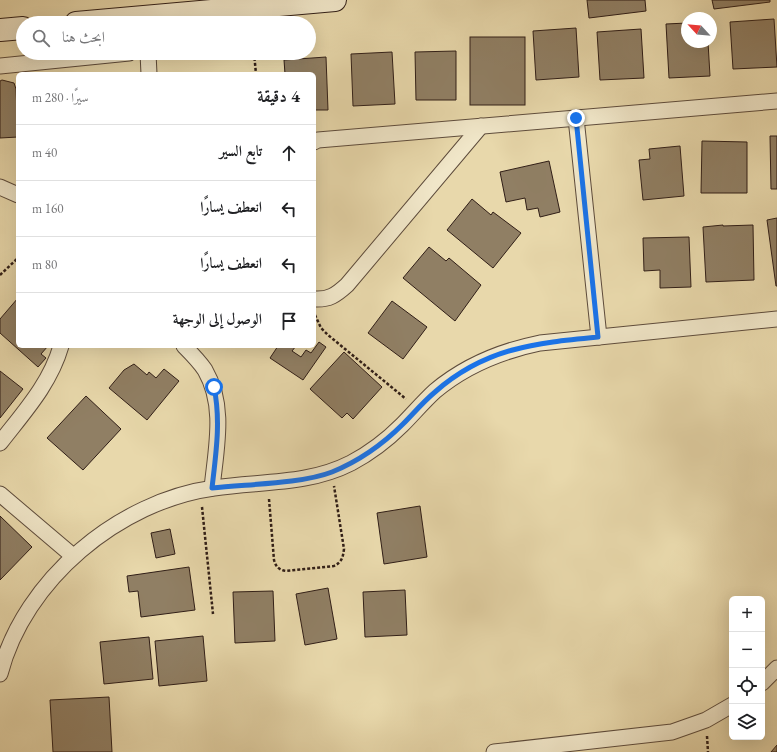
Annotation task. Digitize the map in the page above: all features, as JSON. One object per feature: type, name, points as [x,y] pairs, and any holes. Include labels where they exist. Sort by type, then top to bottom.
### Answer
[{"type":"main road","points":[[183,16],[335,0]]},
{"type":"main road","points":[[0,30],[16,29]]},
{"type":"street","points":[[0,66],[60,60]]},
{"type":"street","points":[[148,60],[149,72]]},
{"type":"street","points":[[316,141],[777,101]]},
{"type":"street","points":[[576,118],[598,337]]},
{"type":"street","points":[[316,299],[325,300],[336,295],[347,285],[482,126]]},
{"type":"street","points":[[0,187],[16,194]]},
{"type":"street","points":[[0,674],[13,638],[30,608],[50,580],[73,556],[106,530],[142,509],[182,495],[206,489],[311,478],[332,472],[370,452],[387,439],[434,392],[453,378],[495,355],[540,343],[777,319]]},
{"type":"street","points":[[0,443],[45,384],[57,360],[60,348]]},
{"type":"street","points":[[186,348],[204,368],[214,387],[218,408],[218,428],[206,489]]},
{"type":"street","points":[[0,494],[73,556]]},
{"type":"street","points":[[765,680],[777,668]]},
{"type":"street","points":[[494,752],[582,747],[672,732],[706,720],[729,707]]},
{"type":"path","points":[[255,60],[256,72]]},
{"type":"path","points":[[0,275],[16,260]]},
{"type":"path","points":[[316,317],[321,328],[328,336],[417,409]]},
{"type":"path","points":[[268,482],[274,560],[276,566],[280,570],[286,572],[334,566],[340,563],[343,557],[344,549],[332,472]]},
{"type":"path","points":[[206,489],[213,614]]},
{"type":"building","points":[[587,0],[645,0],[646,11],[589,18]]},
{"type":"building","points":[[712,0],[770,0],[770,2],[714,9]]},
{"type":"building","points":[[774,19],[777,67],[733,69],[730,22]]},
{"type":"building","points":[[681,23],[681,48],[708,48],[710,76],[669,78],[666,24]]},
{"type":"building","points":[[576,28],[579,77],[536,80],[533,31]]},
{"type":"building","points":[[641,29],[644,78],[600,80],[597,32]]},
{"type":"building","points":[[470,37],[525,37],[525,105],[470,105]]},
{"type":"building","points":[[456,51],[456,100],[416,100],[415,52]]},
{"type":"building","points":[[392,52],[395,104],[353,106],[351,54]]},
{"type":"building","points":[[326,57],[328,110],[316,110],[316,72],[285,72],[284,60],[316,60],[316,58]]},
{"type":"building","points":[[2,80],[14,83],[16,89],[16,137],[0,138],[0,81]]},
{"type":"building","points":[[770,136],[777,136],[777,189],[771,189]]},
{"type":"building","points":[[702,141],[747,142],[747,193],[701,193]]},
{"type":"building","points":[[680,146],[684,196],[643,200],[639,160],[650,159],[649,149]]},
{"type":"building","points":[[549,161],[560,212],[540,217],[538,208],[527,210],[525,198],[506,202],[500,172]]},
{"type":"building","points":[[472,199],[491,215],[493,212],[521,233],[493,268],[447,230]]},
{"type":"building","points":[[777,218],[777,286],[776,286],[767,220]]},
{"type":"building","points":[[753,225],[754,280],[706,282],[703,227]]},
{"type":"building","points":[[689,237],[691,287],[660,288],[660,270],[644,271],[643,238]]},
{"type":"building","points":[[429,247],[446,261],[449,258],[481,285],[455,321],[403,278]]},
{"type":"building","points":[[16,300],[16,347],[0,333],[0,319]]},
{"type":"building","points":[[392,301],[427,327],[403,359],[368,333]]},
{"type":"building","points":[[319,342],[326,347],[303,380],[270,358],[277,348],[294,348],[292,351],[301,357],[306,350],[311,353]]},
{"type":"building","points":[[17,348],[46,348],[41,354],[46,358],[38,367]]},
{"type":"building","points":[[344,352],[382,387],[353,419],[347,413],[342,418],[310,389]]},
{"type":"building","points":[[134,364],[147,375],[149,372],[156,378],[164,369],[179,381],[147,420],[109,388],[124,370]]},
{"type":"building","points":[[0,371],[23,389],[0,418]]},
{"type":"building","points":[[86,396],[121,429],[83,470],[47,438]]},
{"type":"building","points":[[420,506],[427,557],[384,564],[377,513]]},
{"type":"building","points":[[0,516],[32,547],[0,580]]},
{"type":"building","points":[[170,529],[175,554],[156,558],[151,533]]},
{"type":"building","points":[[189,567],[195,610],[141,617],[138,591],[129,592],[127,576]]},
{"type":"building","points":[[328,588],[337,639],[305,645],[296,594]]},
{"type":"building","points":[[405,590],[407,635],[365,637],[363,592]]},
{"type":"building","points":[[273,591],[275,641],[235,643],[233,592]]},
{"type":"building","points":[[203,636],[207,681],[159,686],[155,641]]},
{"type":"building","points":[[149,637],[153,679],[104,684],[100,642]]},
{"type":"building","points":[[109,697],[112,752],[53,752],[50,700]]},
{"type":"building","points":[[777,745],[777,752],[771,752]]},
{"type":"route","points":[[214,387],[218,408],[218,428],[212,488],[311,478],[332,472],[370,452],[387,439],[434,392],[473,365],[495,355],[517,348],[540,343],[598,337],[576,118]]}]
